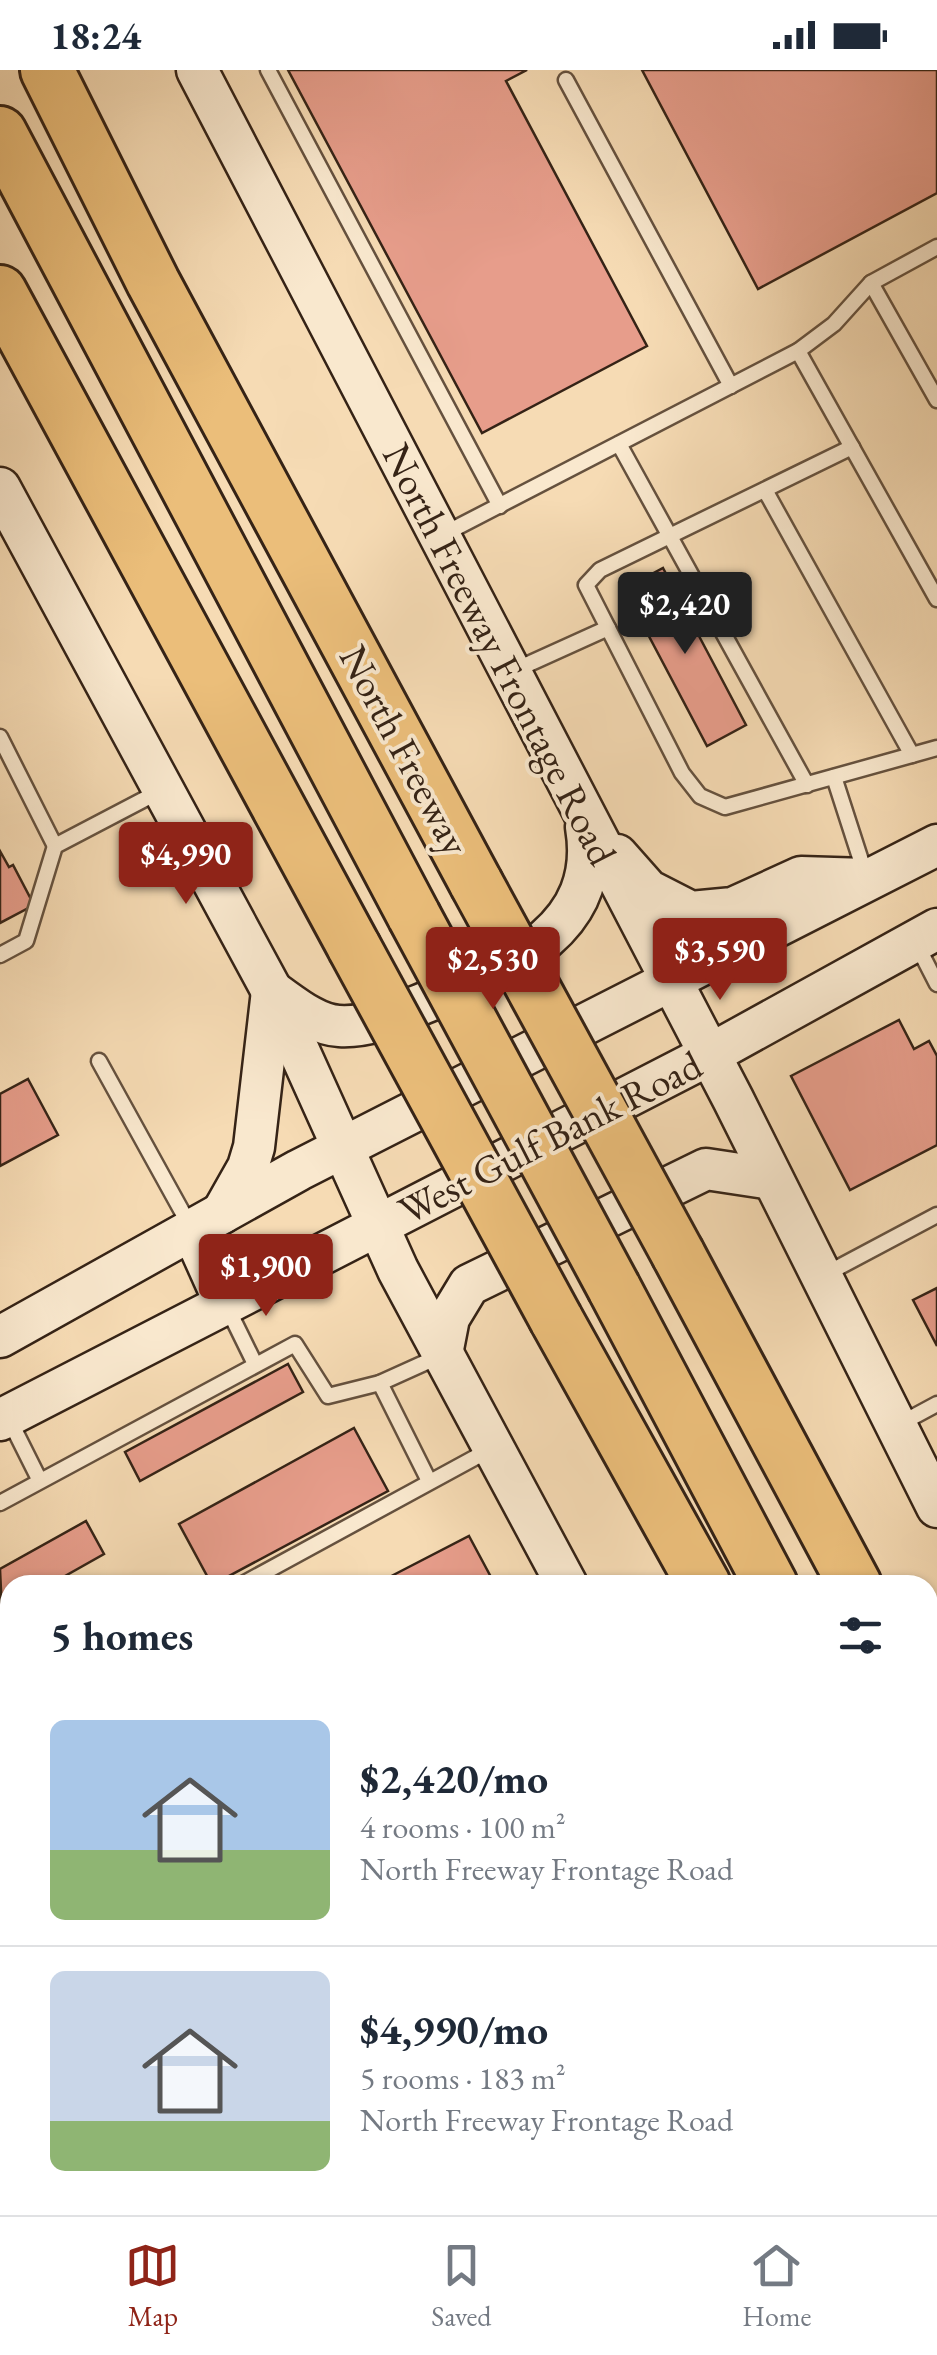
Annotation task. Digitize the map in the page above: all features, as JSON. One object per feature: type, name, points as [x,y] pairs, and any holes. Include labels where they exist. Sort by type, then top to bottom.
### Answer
[{"type":"highway","name":"North Freeway","points":[[47,70],[152,282],[850,1575]]},
{"type":"highway","points":[[76,70],[152,282]]},
{"type":"highway","name":"North Freeway","points":[[0,133],[766,1575]]},
{"type":"highway","points":[[0,292],[698,1575]]},
{"type":"main road","name":"North Freeway Frontage Road","points":[[198,70],[772,1179],[937,1507]]},
{"type":"main road","points":[[0,488],[272,991],[378,1226],[562,1575]]},
{"type":"main road","points":[[272,991],[306,1014],[336,1027],[377,1022],[494,974],[551,935],[579,899],[590,861],[585,818]]},
{"type":"main road","points":[[585,818],[648,890],[690,912],[733,908],[801,877],[867,878]]},
{"type":"main road","name":"West Gulf Bank Road","points":[[0,1337],[345,1146],[937,845]]},
{"type":"main road","name":"West Gulf Bank Road","points":[[4,1418],[224,1301],[708,1056],[925,934]]},
{"type":"main road","points":[[224,1301],[207,1224],[248,1168],[254,1147],[272,991]]},
{"type":"main road","points":[[442,1354],[449,1318],[469,1286],[706,1169],[772,1179]]},
{"type":"lane","points":[[268,70],[500,506]]},
{"type":"lane","points":[[566,80],[731,386]]},
{"type":"lane","points":[[440,537],[798,351],[834,324],[872,282],[937,247]]},
{"type":"lane","points":[[872,282],[937,400]]},
{"type":"lane","points":[[798,351],[937,599]]},
{"type":"lane","points":[[620,444],[806,784]]},
{"type":"lane","points":[[852,448],[600,570],[586,585],[682,774],[700,796],[725,807],[937,748]]},
{"type":"lane","points":[[765,490],[912,755]]},
{"type":"lane","points":[[510,673],[608,628]]},
{"type":"lane","points":[[0,737],[55,846],[26,941],[0,955]]},
{"type":"lane","points":[[834,777],[867,878]]},
{"type":"lane","points":[[55,846],[162,790]]},
{"type":"lane","points":[[925,934],[937,984]]},
{"type":"lane","points":[[98,1060],[207,1224]]},
{"type":"lane","points":[[821,1276],[937,1214]]},
{"type":"lane","points":[[224,1301],[254,1362]]},
{"type":"lane","points":[[0,1504],[39,1479],[294,1344],[328,1396],[380,1384],[442,1354]]},
{"type":"lane","points":[[380,1384],[429,1481]]},
{"type":"lane","points":[[897,1425],[937,1404]]},
{"type":"lane","points":[[4,1418],[39,1479]]},
{"type":"lane","points":[[259,1575],[494,1448]]},
{"type":"building","points":[[288,70],[527,70],[506,81],[647,346],[482,433]]},
{"type":"building","points":[[642,70],[937,70],[937,193],[758,289]]},
{"type":"building","points":[[663,568],[746,725],[707,746],[624,589]]},
{"type":"building","points":[[0,851],[9,867],[13,865],[34,905],[0,923]]},
{"type":"building","points":[[899,1020],[914,1049],[929,1041],[937,1056],[937,1145],[850,1190],[791,1076]]},
{"type":"building","points":[[28,1079],[58,1135],[0,1166],[0,1094]]},
{"type":"building","points":[[937,1288],[937,1346],[913,1300]]},
{"type":"building","points":[[288,1364],[303,1392],[140,1481],[125,1452]]},
{"type":"building","points":[[354,1428],[388,1491],[231,1575],[207,1575],[179,1524]]},
{"type":"building","points":[[86,1521],[104,1554],[67,1575],[0,1575],[0,1569]]},
{"type":"building","points":[[469,1536],[490,1575],[393,1575]]}]
